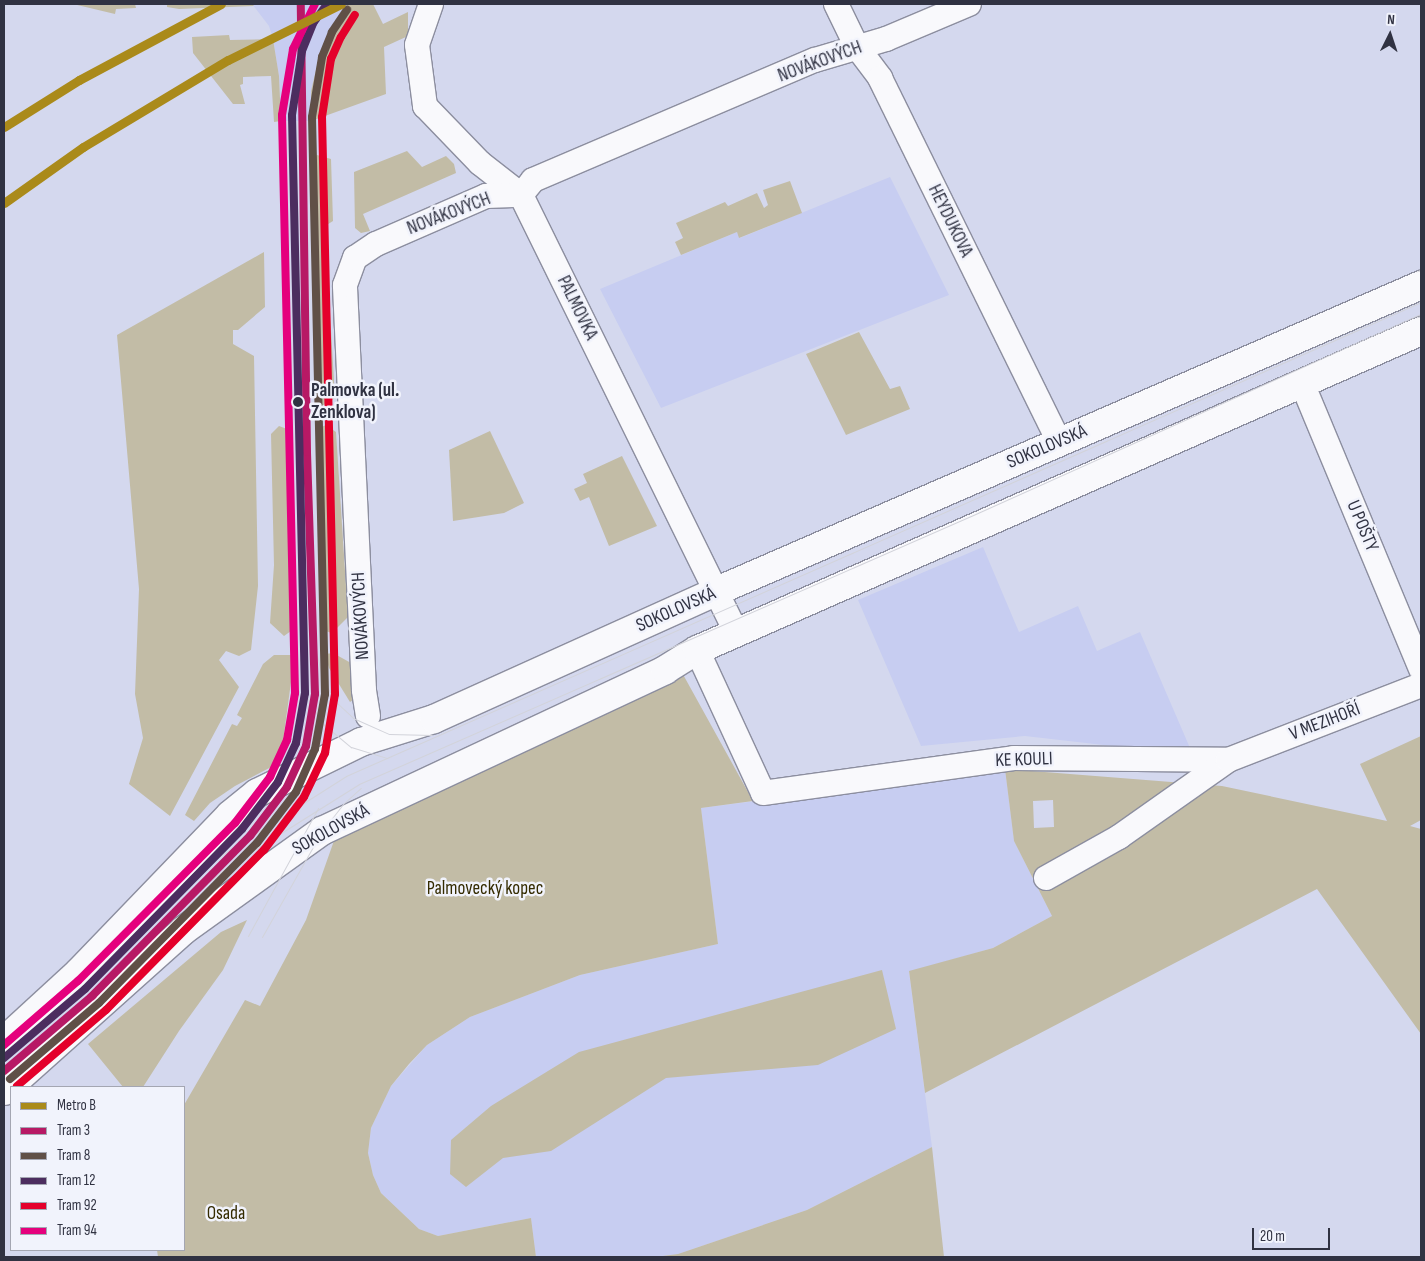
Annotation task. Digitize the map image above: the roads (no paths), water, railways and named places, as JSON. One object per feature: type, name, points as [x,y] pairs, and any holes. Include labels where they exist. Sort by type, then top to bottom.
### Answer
[{"type":"main road","name":"SOKOLOVSKÁ","points":[[4,1041],[79,972],[230,815],[257,793],[361,742],[434,719],[717,591],[1421,285]]},
{"type":"main road","name":"SOKOLOVSKÁ","points":[[4,1091],[184,930],[297,846],[322,831],[455,766],[665,670],[696,650],[1421,331]]},
{"type":"street","name":"PALMOVKA","points":[[431,4],[418,45],[425,106],[480,163],[521,195],[736,632]]},
{"type":"street","name":"HEYDUKOVA","points":[[836,4],[857,47],[880,78],[1059,442]]},
{"type":"street","name":"NOVÁKOVÝCH","points":[[368,716],[364,690],[345,285],[355,258],[376,244],[486,196],[521,195],[534,180],[815,60],[886,39],[969,4]]},
{"type":"street","name":"U POŠTY","points":[[1302,383],[1421,669]]},
{"type":"street","name":"KE KOULI","points":[[696,650],[763,793],[1014,758],[1228,760]]},
{"type":"street","name":"V MEZIHOŘÍ","points":[[1228,760],[1421,685]]},
{"type":"street","points":[[1046,878],[1120,837],[1228,760]]},
{"type":"tram line","name":"3","points":[[4,1071],[92,996],[250,836],[287,787],[306,746],[315,694],[307,452],[301,4]]},
{"type":"tram line","name":"94","points":[[4,1045],[78,981],[235,823],[270,777],[287,740],[295,693],[282,115],[293,49],[315,4]]},
{"type":"tram line","name":"12","points":[[4,1058],[85,989],[242,829],[278,782],[296,743],[305,693],[292,115],[302,51],[314,22],[327,4]]},
{"type":"tram line","name":"8","points":[[10,1079],[99,1003],[257,843],[296,792],[315,749],[325,694],[312,117],[322,57],[332,32],[347,10]]},
{"type":"tram line","name":"92","points":[[17,1086],[106,1010],[264,850],[304,797],[325,753],[335,694],[322,117],[331,59],[341,37],[355,15]]},
{"type":"tram line","points":[[182,887],[217,858],[346,776],[1421,302]]},
{"type":"tram line","points":[[195,893],[230,865],[359,784],[971,516],[1421,314]]},
{"type":"tram line","points":[[312,638],[324,682],[336,702],[353,718],[389,734],[432,735]]},
{"type":"tram line","points":[[300,658],[307,697],[322,723],[351,747],[387,758]]},
{"type":"tram line","points":[[262,937],[322,831],[343,804],[361,788]]},
{"type":"tram line","points":[[248,936],[318,808]]},
{"type":"metro line","name":"B","points":[[4,127],[79,80],[221,4]]},
{"type":"metro line","name":"B","points":[[4,203],[83,147],[228,60],[341,4]]},
{"type":"place","name":"Palmovka (ul. Zenklova)","points":[[298,402]]},
{"type":"park label","name":"Palmovecký kopec","points":[[485,889]]},
{"type":"park label","name":"Osada","points":[[226,1214]]}]
